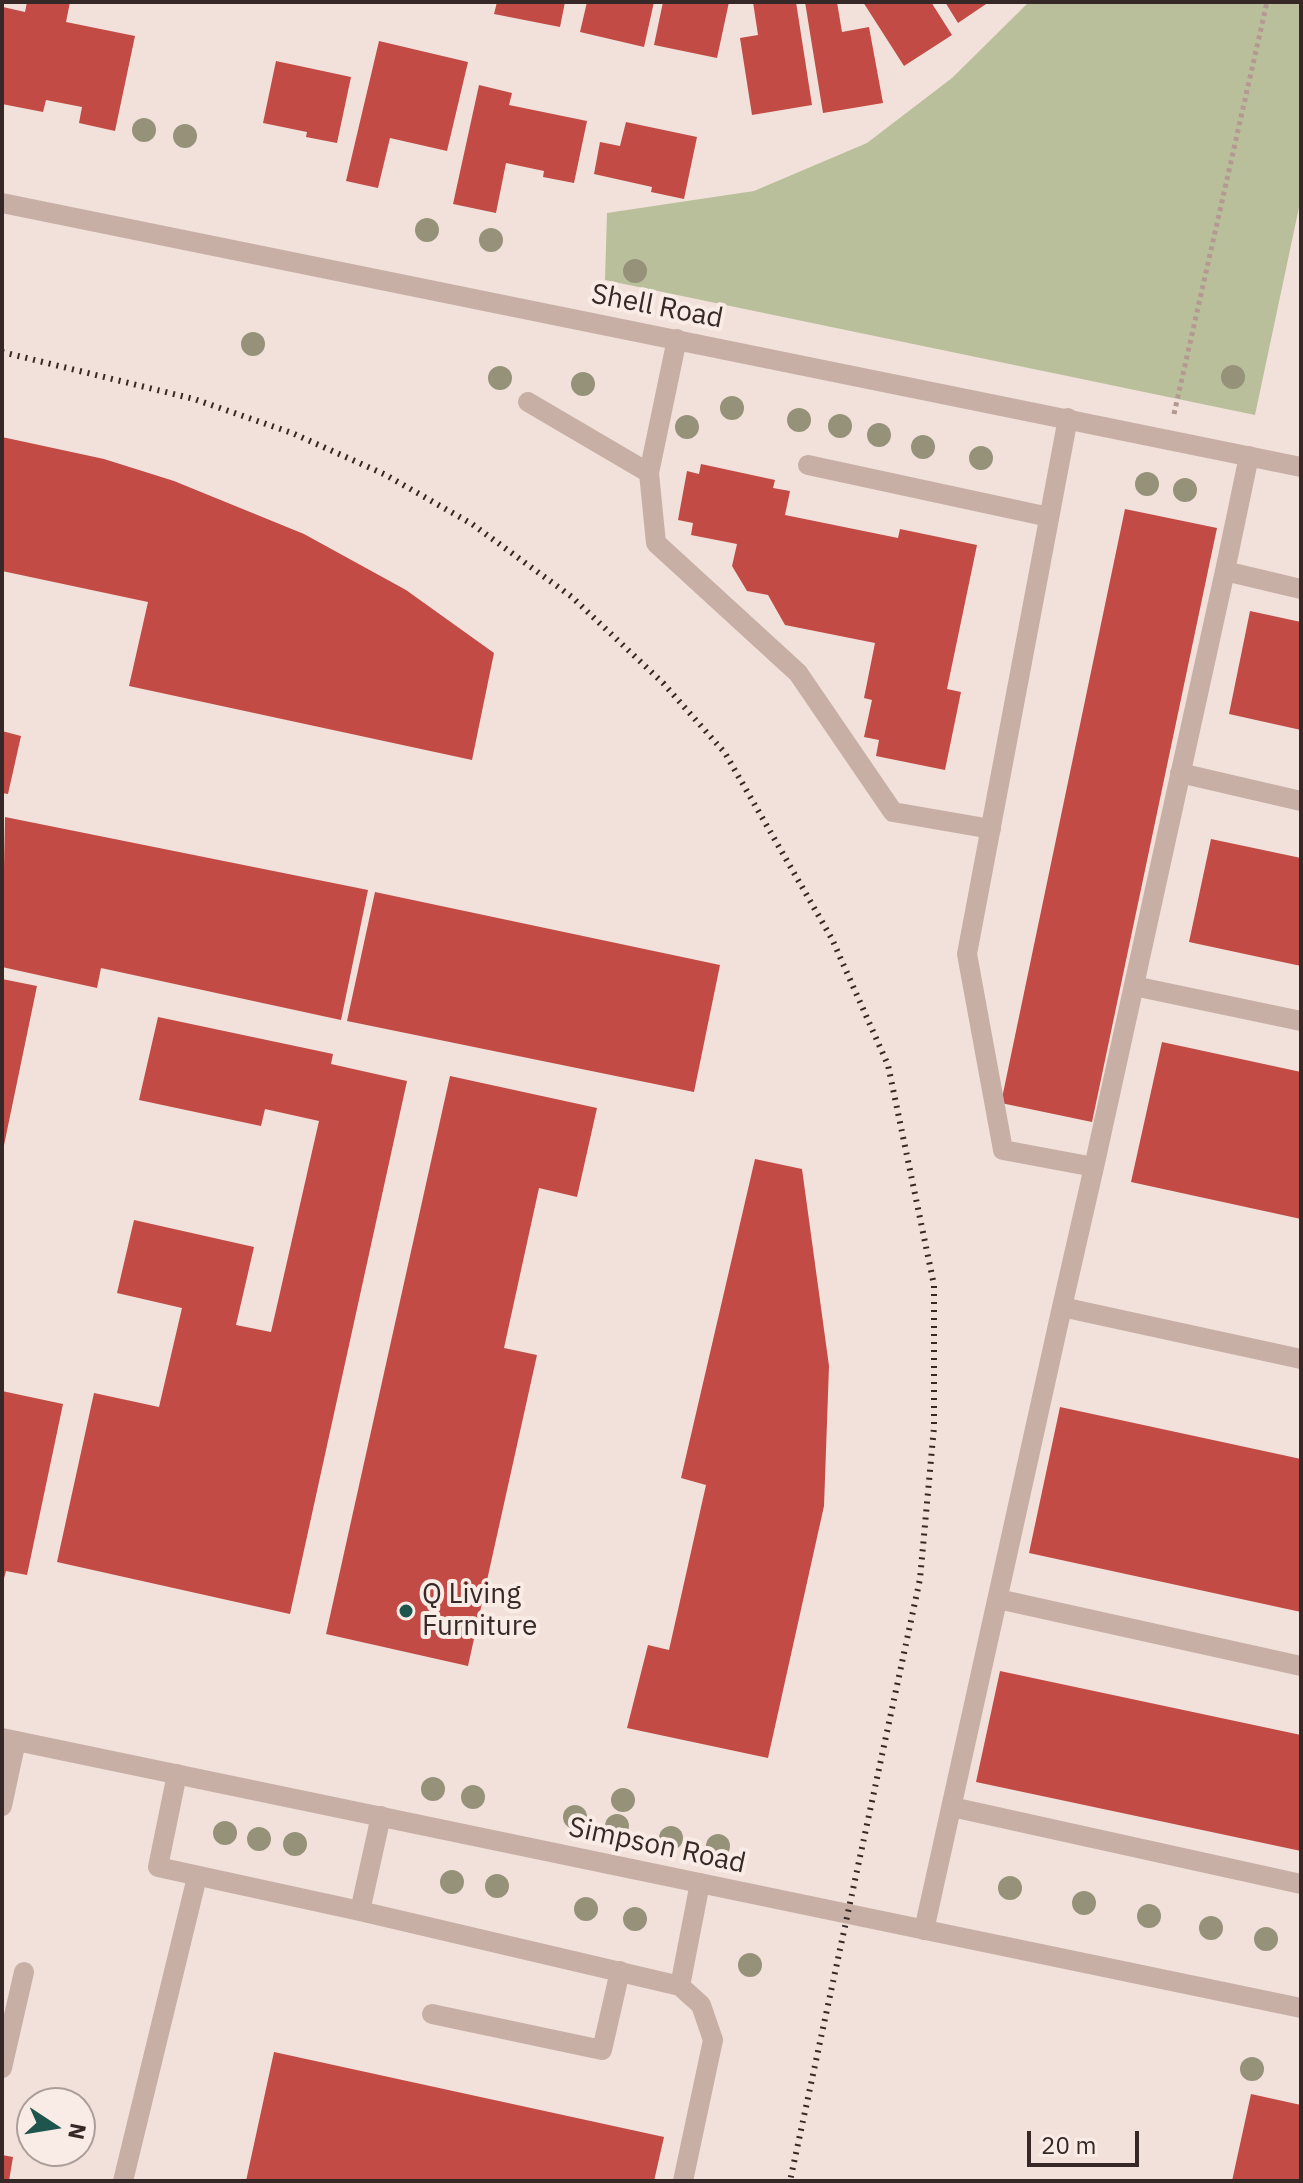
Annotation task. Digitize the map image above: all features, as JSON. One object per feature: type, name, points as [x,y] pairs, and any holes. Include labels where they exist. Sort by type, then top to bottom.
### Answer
[{"type":"street","name":"Shell Road","points":[[2,203],[1301,467]]},
{"type":"street","points":[[677,339],[649,473],[656,543],[798,673],[893,812],[991,829]]},
{"type":"street","points":[[528,402],[649,473]]},
{"type":"street","points":[[1068,418],[967,954],[1003,1150],[1094,1167]]},
{"type":"street","points":[[924,1930],[1249,456]]},
{"type":"street","points":[[808,465],[1049,517]]},
{"type":"street","points":[[1225,571],[1301,589]]},
{"type":"street","points":[[1180,773],[1301,801]]},
{"type":"street","points":[[1134,986],[1301,1021]]},
{"type":"street","points":[[1062,1307],[1301,1359]]},
{"type":"street","points":[[998,1599],[1301,1666]]},
{"type":"street","points":[[2,1806],[9,1739]]},
{"type":"street","name":"Simpson Road","points":[[9,1739],[1301,2008]]},
{"type":"street","points":[[177,1774],[158,1867],[680,1986],[701,2005],[713,2040],[683,2181]]},
{"type":"street","points":[[952,1807],[1301,1884]]},
{"type":"street","points":[[360,1911],[381,1816]]},
{"type":"street","points":[[123,2181],[197,1877]]},
{"type":"street","points":[[680,1986],[700,1883]]},
{"type":"street","points":[[432,2014],[602,2050],[620,1971]]},
{"type":"street","points":[[2,2068],[24,1972]]},
{"type":"path","points":[[1169,438],[1267,2]]},
{"type":"green space","points":[[1029,2],[1301,2],[1301,198],[1255,415],[605,280],[607,213],[754,191],[867,143],[952,78]]},
{"type":"building","points":[[27,2],[70,2],[66,22],[135,36],[115,131],[79,123],[82,107],[46,100],[43,112],[2,104],[3,7],[25,12]]},
{"type":"building","points":[[497,2],[565,2],[560,27],[494,14]]},
{"type":"building","points":[[587,2],[654,2],[644,47],[580,32]]},
{"type":"building","points":[[663,2],[729,2],[717,58],[654,45]]},
{"type":"building","points":[[753,2],[796,2],[812,105],[752,115],[740,38],[758,35]]},
{"type":"building","points":[[805,2],[837,2],[842,32],[869,27],[883,103],[823,113]]},
{"type":"building","points":[[863,2],[931,2],[952,35],[904,66]]},
{"type":"building","points":[[945,2],[989,2],[958,23]]},
{"type":"building","points":[[379,41],[468,62],[447,151],[390,138],[378,188],[346,181]]},
{"type":"building","points":[[276,61],[351,77],[337,143],[306,137],[307,132],[263,123]]},
{"type":"building","points":[[479,85],[512,93],[509,105],[587,121],[574,183],[543,177],[544,171],[506,163],[496,213],[453,204]]},
{"type":"building","points":[[626,122],[697,137],[684,199],[651,192],[652,187],[594,174],[600,142],[620,146]]},
{"type":"building","points":[[2,437],[104,459],[174,481],[304,534],[406,590],[494,653],[472,760],[129,686],[148,602],[2,571]]},
{"type":"building","points":[[701,464],[775,480],[773,488],[790,491],[785,515],[898,538],[900,529],[977,545],[947,689],[961,692],[945,770],[876,756],[879,740],[864,737],[872,700],[864,698],[875,643],[785,625],[768,595],[747,591],[732,566],[737,544],[691,535],[693,523],[678,520],[687,471],[699,474]]},
{"type":"building","points":[[1125,509],[1217,528],[1092,1122],[1001,1103]]},
{"type":"building","points":[[1250,611],[1301,622],[1301,730],[1229,714]]},
{"type":"building","points":[[2,731],[21,736],[8,794],[2,793]]},
{"type":"building","points":[[5,817],[368,890],[341,1020],[101,968],[97,988],[2,967]]},
{"type":"building","points":[[1211,839],[1301,858],[1301,966],[1189,942]]},
{"type":"building","points":[[375,892],[720,965],[694,1092],[347,1021]]},
{"type":"building","points":[[2,979],[37,986],[3,1150],[2,1150]]},
{"type":"building","points":[[158,1017],[333,1054],[331,1064],[407,1081],[290,1614],[57,1562],[94,1393],[159,1407],[182,1308],[117,1293],[134,1220],[254,1247],[236,1325],[271,1332],[319,1121],[265,1109],[261,1126],[139,1100]]},
{"type":"building","points":[[1162,1042],[1301,1072],[1301,1219],[1131,1182]]},
{"type":"building","points":[[450,1076],[597,1108],[577,1197],[539,1188],[504,1348],[537,1355],[468,1666],[326,1634]]},
{"type":"building","points":[[755,1159],[802,1169],[829,1366],[824,1506],[768,1758],[627,1728],[648,1645],[669,1650],[706,1485],[681,1478]]},
{"type":"building","points":[[2,1391],[63,1404],[27,1575],[6,1571],[3,1582]]},
{"type":"building","points":[[1060,1407],[1301,1459],[1301,1612],[1029,1553]]},
{"type":"building","points":[[1000,1671],[1301,1735],[1301,1851],[976,1782]]},
{"type":"building","points":[[274,2052],[664,2137],[654,2181],[246,2181]]},
{"type":"building","points":[[1251,2094],[1301,2105],[1301,2181],[1232,2181]]},
{"type":"building","points":[[2,2155],[13,2157],[9,2181],[2,2181]]},
{"type":"railway","points":[[2,352],[194,399],[292,433],[384,474],[472,524],[572,597],[664,684],[725,753],[832,939],[888,1065],[934,1285],[934,1427],[920,1579],[790,2181]]},
{"type":"place","name":"Q Living Furniture","points":[[406,1611]]}]
